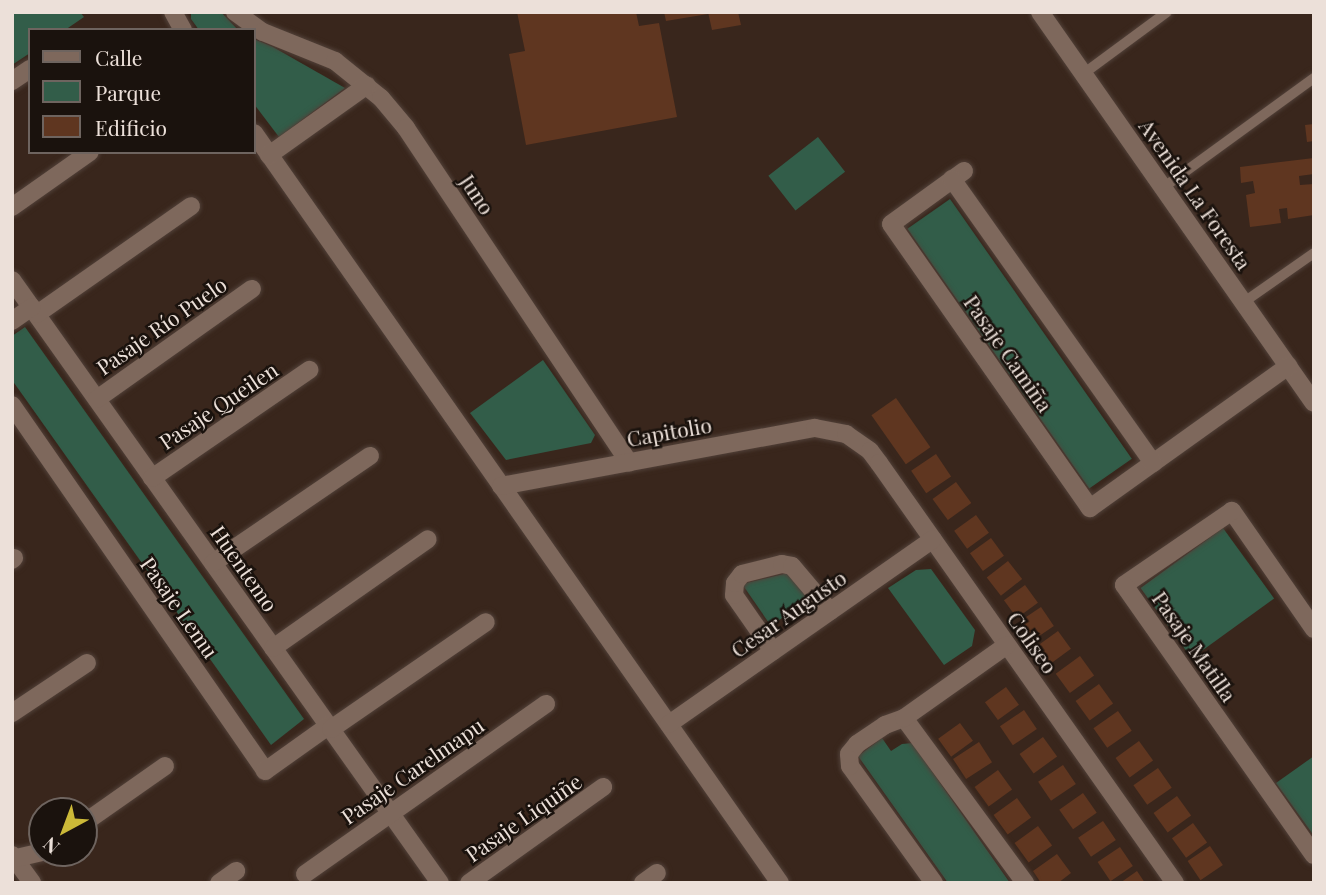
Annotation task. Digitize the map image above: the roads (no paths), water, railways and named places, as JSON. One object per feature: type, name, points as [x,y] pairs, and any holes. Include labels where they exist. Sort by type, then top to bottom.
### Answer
[{"type":"street","points":[[173,12],[182,28]]},
{"type":"street","name":"Juno","points":[[235,12],[263,32],[335,61],[367,85],[405,128],[629,462]]},
{"type":"street","name":"Avenida La Foresta","points":[[1040,12],[1314,403]]},
{"type":"street","points":[[12,81],[28,70]]},
{"type":"street","points":[[269,155],[367,85]]},
{"type":"street","points":[[256,136],[780,883]]},
{"type":"street","points":[[12,207],[87,154]]},
{"type":"street","name":"Pasaje Camiña","points":[[1153,463],[958,175],[891,224],[1090,508],[1153,463],[1288,366]]},
{"type":"street","points":[[12,321],[34,311],[191,206]]},
{"type":"street","name":"Huentemo","points":[[12,280],[440,883]]},
{"type":"street","name":"Pasaje Río Puelo","points":[[97,399],[252,289]]},
{"type":"street","name":"Pasaje Queilen","points":[[152,478],[309,370]]},
{"type":"street","name":"Pasaje Lemu","points":[[12,405],[265,771],[330,727]]},
{"type":"street","name":"Capitolio","points":[[501,486],[815,428],[846,434]]},
{"type":"street","name":"Coliseo","points":[[846,434],[870,451],[1175,883]]},
{"type":"street","points":[[213,563],[370,456]]},
{"type":"street","name":"Pasaje Matilla","points":[[1314,629],[1232,511],[1124,585],[1314,855]]},
{"type":"street","points":[[273,648],[428,539]]},
{"type":"street","name":"Cesar Augusto","points":[[669,724],[933,539]]},
{"type":"street","points":[[773,652],[734,595],[735,583],[742,574],[782,564],[792,566],[830,611]]},
{"type":"street","points":[[330,727],[486,622]]},
{"type":"street","points":[[934,883],[849,760],[857,744],[885,725],[904,718],[1007,645]]},
{"type":"street","points":[[12,713],[87,663]]},
{"type":"street","name":"Pasaje Carelmapu","points":[[306,874],[546,704]]},
{"type":"street","points":[[904,718],[1026,883]]},
{"type":"street","points":[[98,813],[164,766]]},
{"type":"street","name":"Pasaje Liquiñe","points":[[469,883],[603,787]]},
{"type":"street","points":[[13,858],[32,883]]},
{"type":"street","points":[[219,883],[236,871]]},
{"type":"lane","points":[[1083,74],[1167,12]]},
{"type":"lane","points":[[1164,187],[1314,78]]},
{"type":"lane","points":[[1244,302],[1314,253]]}]
